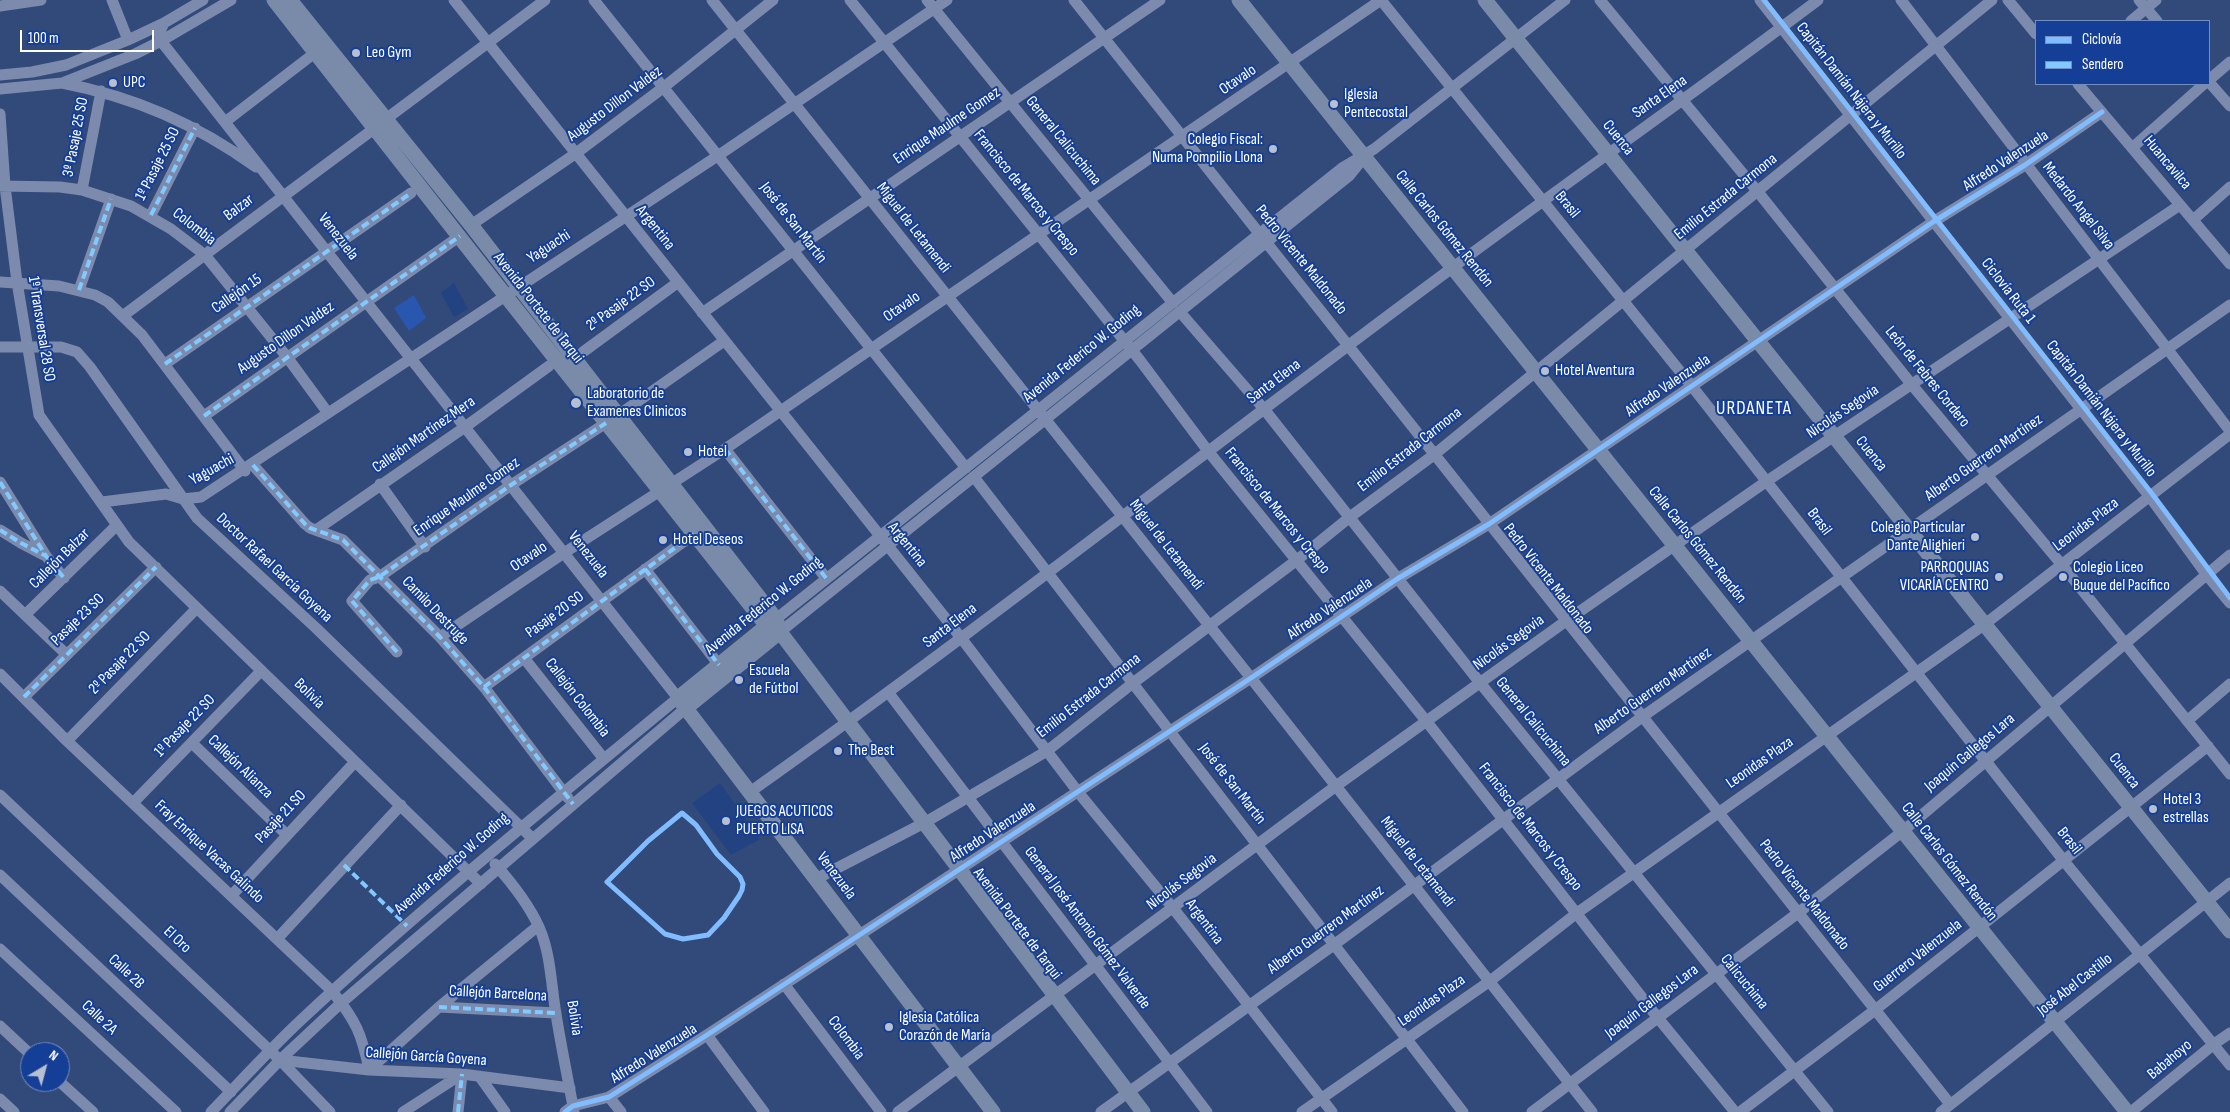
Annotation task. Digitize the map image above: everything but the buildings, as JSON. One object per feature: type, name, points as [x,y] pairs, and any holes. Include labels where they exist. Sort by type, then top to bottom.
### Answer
[{"type":"main road","name":"Avenida Portete de Tarqui","points":[[274,0],[316,52],[380,123]]},
{"type":"main road","name":"Avenida Portete de Tarqui","points":[[290,0],[380,123],[774,626],[1143,1112]]},
{"type":"main road","name":"Calle Carlos Gómez Rendón","points":[[1239,0],[2127,1112]]},
{"type":"main road","name":"Cuenca","points":[[1485,0],[2230,930]]},
{"type":"main road","name":"Avenida Portete de Tarqui","points":[[665,488],[694,534],[774,626]]},
{"type":"main road","name":"Avenida Federico W. Goding","points":[[682,703],[719,665],[774,626]]},
{"type":"main road","name":"Avenida Federico W. Goding","points":[[682,703],[774,626]]},
{"type":"main road","name":"Venezuela","points":[[682,703],[993,1112]]},
{"type":"street","points":[[0,6],[41,0]]},
{"type":"street","points":[[112,0],[128,40]]},
{"type":"street","points":[[0,75],[32,72],[66,65],[164,23],[203,0]]},
{"type":"street","points":[[0,89],[62,83],[135,54],[231,0]]},
{"type":"street","name":"Argentina","points":[[454,0],[487,44],[962,639],[1078,792],[1173,908],[1332,1112]]},
{"type":"street","name":"Balzar","points":[[124,315],[545,0]]},
{"type":"street","name":"José de San Martín","points":[[594,0],[966,468]]},
{"type":"street","name":"Miguel de Letamendi","points":[[712,0],[1490,980],[1592,1112]]},
{"type":"street","name":"Augusto Dillon Valdez","points":[[204,416],[575,154],[664,87],[773,0]]},
{"type":"street","name":"Francisco de Marcos y Crespo","points":[[850,0],[1125,342],[1208,451],[1427,722],[1658,1018],[1735,1112]]},
{"type":"street","name":"Yaguachi","points":[[102,502],[166,494],[183,499],[202,497],[249,468],[511,291],[719,155],[884,42],[931,4],[947,0]]},
{"type":"street","name":"Pedro Vicente Maldonado","points":[[1074,0],[1950,1104]]},
{"type":"street","name":"Enrique Maulme Gomez","points":[[702,313],[1160,0]]},
{"type":"street","name":"Otavalo","points":[[440,637],[564,553],[725,449],[779,410],[1039,235],[1381,0]]},
{"type":"street","name":"Brasil","points":[[1381,0],[1691,385],[2064,861],[2230,1065]]},
{"type":"street","name":"Avenida Federico W. Goding","points":[[774,626],[887,546],[974,477],[1125,342],[1176,308],[1263,238],[1342,168],[1364,156],[1565,0]]},
{"type":"street","name":"León de Febres Cordero","points":[[1600,0],[1684,100],[1912,385],[2062,564],[2230,774]]},
{"type":"street","name":"Capitán Damián Nájera y Murillo","points":[[1760,0],[2150,497],[2206,574],[2230,603]]},
{"type":"street","name":"Santa Elena","points":[[750,792],[962,639],[1047,572],[1453,267],[1684,100],[1818,0]]},
{"type":"street","name":"Medardo Angel Silva","points":[[1901,0],[2230,432]]},
{"type":"street","name":"Emilio Estrada Carmona","points":[[816,879],[924,823],[1047,750],[1435,454],[1535,370],[1758,192],[1992,0]]},
{"type":"street","points":[[2008,0],[2035,33]]},
{"type":"street","points":[[2132,20],[2143,4],[2156,0]]},
{"type":"street","name":"General Calicuchima","points":[[931,4],[1176,308],[1264,409],[1397,579],[1635,873]]},
{"type":"street","points":[[2143,4],[2156,20]]},
{"type":"street","points":[[161,41],[159,34],[164,23]]},
{"type":"street","name":"Venezuela","points":[[161,41],[682,703]]},
{"type":"street","points":[[225,122],[316,52]]},
{"type":"street","points":[[2210,80],[2230,62]]},
{"type":"street","points":[[2210,82],[2230,106]]},
{"type":"street","points":[[62,83],[101,91],[149,107],[195,128],[232,149],[266,174]]},
{"type":"street","name":"Huancavilca","points":[[2079,85],[2230,264]]},
{"type":"street","points":[[2132,148],[2203,85]]},
{"type":"street","name":"3º Pasaje 25 SO","points":[[82,190],[101,91]]},
{"type":"street","name":"Alfredo Valenzuela","points":[[571,1110],[609,1097],[707,1035],[959,868],[1078,792],[1168,730],[1251,678],[1397,579],[1489,524],[1598,448],[1933,222],[2025,165],[2102,112]]},
{"type":"street","name":"1º Transversal 28 SO","points":[[0,114],[3,186],[39,415],[102,502],[116,526]]},
{"type":"street","name":"1º Pasaje 25 SO","points":[[151,215],[195,128]]},
{"type":"street","name":"Colombia","points":[[3,186],[60,187],[82,190],[151,215],[205,254],[287,357],[328,414]]},
{"type":"street","points":[[2193,220],[2230,187]]},
{"type":"street","name":"Callejón 15","points":[[165,364],[411,193]]},
{"type":"street","points":[[79,290],[111,199]]},
{"type":"street","name":"Nicolás Segovia","points":[[898,1112],[1336,786],[1481,684],[1566,621],[1767,482],[2180,205]]},
{"type":"street","name":"Camilo Destruge","points":[[0,282],[17,282],[79,290],[108,302],[124,315],[165,364],[204,416],[249,468],[305,524],[343,540],[440,637],[484,687],[572,804]]},
{"type":"street","name":"2º Pasaje 22 SO","points":[[583,352],[678,283]]},
{"type":"street","name":"Alberto Guerrero Martínez","points":[[1101,1112],[1168,1062],[1335,944],[1642,717],[2230,305]]},
{"type":"street","name":"Avenida Federico W. Goding","points":[[774,626],[826,578],[966,468],[1132,352],[1176,308]]},
{"type":"street","name":"Enrique Maulme Gomez","points":[[397,652],[353,603],[353,599],[370,580],[379,577],[425,547],[511,485],[612,419],[724,341]]},
{"type":"street","name":"Doctor Rafael García Goyena","points":[[0,347],[61,347],[77,352],[90,367],[197,518],[316,628],[532,838]]},
{"type":"street","name":"Callejón Martínez Mera","points":[[316,530],[465,427],[549,366]]},
{"type":"street","name":"Leonidas Plaza","points":[[1302,1112],[1490,980],[1577,914],[1985,624],[2150,497],[2230,432]]},
{"type":"street","points":[[725,449],[826,578]]},
{"type":"street","name":"José de San Martín","points":[[974,477],[1463,1112]]},
{"type":"street","points":[[0,482],[46,556],[64,578]]},
{"type":"street","points":[[380,484],[425,547]]},
{"type":"street","points":[[197,518],[198,505],[202,497]]},
{"type":"street","name":"Bolivia","points":[[116,526],[129,542],[196,608],[481,884]]},
{"type":"street","name":"Callejón Balzar","points":[[26,615],[116,526]]},
{"type":"street","points":[[0,530],[46,556]]},
{"type":"street","name":"Pasaje 20 SO","points":[[484,687],[694,534]]},
{"type":"street","name":"Joaquín Gallegos Lara","points":[[1532,1112],[1798,913],[1903,831],[2126,645],[2230,554]]},
{"type":"street","name":"Pasaje 23 SO","points":[[24,697],[156,567]]},
{"type":"street","points":[[645,569],[719,665]]},
{"type":"street","points":[[0,591],[66,654]]},
{"type":"street","name":"2º Pasaje 22 SO","points":[[67,741],[196,608]]},
{"type":"street","name":"Callejón Colombia","points":[[524,658],[604,759]]},
{"type":"street","name":"1º Pasaje 22 SO","points":[[133,804],[261,671]]},
{"type":"street","name":"Fray Enrique Vacas Galindo","points":[[0,674],[67,741],[332,991],[354,1019],[364,1044],[369,1070]]},
{"type":"street","points":[[2188,721],[2230,684]]},
{"type":"street","name":"General José Antonio Gómez Valverde","points":[[888,692],[1207,1112]]},
{"type":"street","name":"Avenida Federico W. Goding","points":[[211,1112],[270,1050],[332,991],[521,827],[604,759],[682,703]]},
{"type":"street","name":"Avenida Federico W. Goding","points":[[230,1112],[280,1060],[341,1002],[481,884],[682,703]]},
{"type":"street","name":"Callejón Alianza","points":[[192,743],[287,835]]},
{"type":"street","name":"Guerrero Valenzuela","points":[[1740,1112],[1980,928],[2208,746]]},
{"type":"street","name":"Pasaje 21 SO","points":[[232,895],[355,762]]},
{"type":"street","name":"El Oro","points":[[0,795],[270,1050],[330,1112]]},
{"type":"street","points":[[277,939],[401,805]]},
{"type":"street","name":"Bolivia","points":[[489,856],[538,926],[550,968],[556,1014],[570,1088],[571,1110]]},
{"type":"street","name":"Calicuchima","points":[[1635,873],[1828,1112]]},
{"type":"street","name":"Calle 2B","points":[[0,875],[231,1092]]},
{"type":"street","name":"José Abel Castillo","points":[[1941,1112],[2230,883]]},
{"type":"street","points":[[369,1070],[438,1007],[538,926]]},
{"type":"street","name":"Calle 2A","points":[[0,949],[176,1112]]},
{"type":"street","name":"Colombia","points":[[784,984],[881,1112]]},
{"type":"street","name":"Callejón Barcelona","points":[[438,1007],[556,1014]]},
{"type":"street","points":[[0,1026],[20,1045]]},
{"type":"street","name":"Babahoyo","points":[[2131,1112],[2230,1033]]},
{"type":"street","points":[[707,1035],[764,1112]]},
{"type":"street","name":"Callejón García Goyena","points":[[280,1060],[369,1070],[462,1074],[570,1088]]},
{"type":"street","points":[[403,1112],[462,1074]]},
{"type":"street","points":[[458,1112],[462,1074]]},
{"type":"street","points":[[480,1077],[505,1112]]},
{"type":"street","points":[[70,1091],[93,1112]]},
{"type":"street","points":[[609,1097],[621,1112]]},
{"type":"street","points":[[0,1099],[14,1112]]},
{"type":"shaded area","points":[[454,283],[468,309],[454,317],[441,293]]},
{"type":"shaded area","points":[[414,295],[426,318],[409,331],[394,308]]},
{"type":"shaded area","name":"JUEGOS ACUTICOS PUERTO LISA","points":[[720,783],[760,839],[731,855],[692,803]]},
{"type":"marked path","points":[[151,215],[195,128]]},
{"type":"marked path","points":[[165,364],[411,193]]},
{"type":"marked path","points":[[79,290],[111,199]]},
{"type":"marked path","points":[[204,416],[460,236]]},
{"type":"marked path","points":[[397,652],[352,601],[370,580],[379,577],[511,485],[606,423]]},
{"type":"marked path","points":[[725,449],[826,578]]},
{"type":"marked path","points":[[253,465],[305,524],[310,528],[343,540],[440,637],[484,687],[573,804]]},
{"type":"marked path","points":[[0,482],[46,556]]},
{"type":"marked path","points":[[0,530],[46,556],[64,578]]},
{"type":"marked path","points":[[484,687],[694,534]]},
{"type":"marked path","points":[[24,697],[156,567]]},
{"type":"marked path","points":[[645,569],[719,665]]},
{"type":"marked path","points":[[344,865],[407,926]]},
{"type":"marked path","points":[[439,1007],[556,1013]]},
{"type":"marked path","points":[[458,1112],[462,1074]]},
{"type":"cycle path","name":"Ciclovía Ruta 1","points":[[1764,0],[2153,495],[2230,598]]},
{"type":"cycle path","points":[[565,1112],[573,1106],[609,1097],[707,1035],[1251,678],[1397,579],[1489,524],[1933,222],[2025,165],[2102,112]]},
{"type":"cycle path","points":[[682,813],[696,825],[717,854],[740,877],[743,884],[739,896],[724,918],[708,935],[683,939],[665,934],[607,882],[648,841],[682,813]]},
{"type":"place","name":"Leo Gym","points":[[356,53]]},
{"type":"place","name":"UPC","points":[[113,83]]},
{"type":"place","name":"Iglesia Pentecostal","points":[[1334,104]]},
{"type":"place","name":"Colegio Fiscal: Numa Pompilio Llona","points":[[1273,149]]},
{"type":"place","name":"Hotel Aventura","points":[[1545,371]]},
{"type":"place","name":"Laboratorio de Examenes Clinicos","points":[[576,403]]},
{"type":"place","name":"Hotel","points":[[688,452]]},
{"type":"place","name":"Colegio Particular Dante Alighieri","points":[[1975,537]]},
{"type":"place","name":"Hotel Deseos","points":[[663,540]]},
{"type":"place","name":"PARROQUIAS VICARÍA CENTRO","points":[[1999,577]]},
{"type":"place","name":"Colegio Liceo Buque del Pacífico","points":[[2063,577]]},
{"type":"place","name":"Escuela de Fútbol","points":[[739,680]]},
{"type":"place","name":"The Best","points":[[838,751]]},
{"type":"place","name":"Hotel 3 estrellas","points":[[2153,809]]},
{"type":"place","name":"JUEGOS ACUTICOS PUERTO LISA","points":[[726,821]]},
{"type":"place","name":"Iglesia Católica Corazón de María","points":[[889,1027]]},
{"type":"district","name":"URDANETA","points":[[1754,409]]}]
